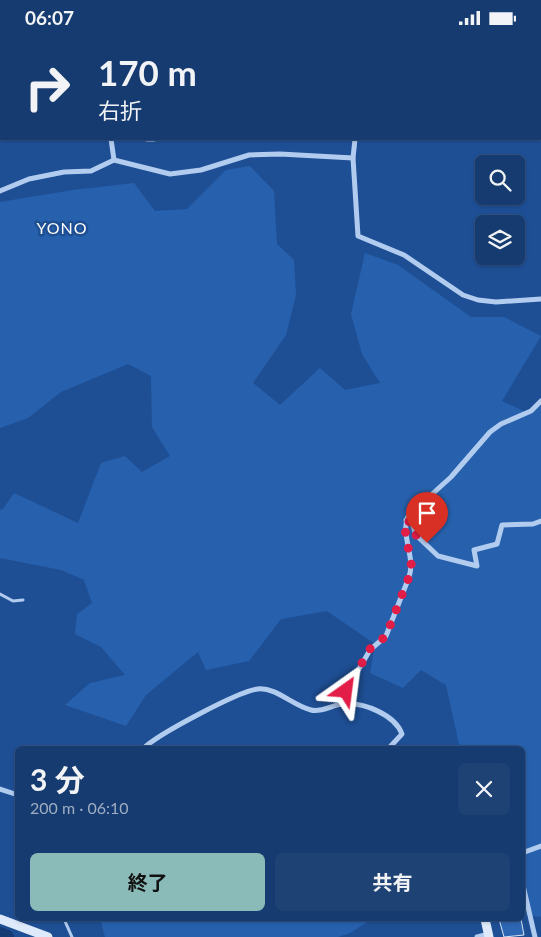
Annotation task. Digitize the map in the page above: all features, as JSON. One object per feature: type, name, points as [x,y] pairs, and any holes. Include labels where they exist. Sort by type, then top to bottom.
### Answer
[{"type":"main road","points":[[0,919],[48,937]]},
{"type":"main road","points":[[485,921],[489,936]]},
{"type":"street","points":[[111,140],[114,160]]},
{"type":"street","points":[[355,140],[353,158],[358,236],[404,255],[463,295],[478,300],[496,302],[541,299]]},
{"type":"street","points":[[0,191],[29,179],[64,172],[91,171],[114,160],[170,174],[201,170],[250,155],[280,154],[353,158]]},
{"type":"street","points":[[343,703],[346,691],[370,649],[386,636],[412,569],[404,524],[408,516],[451,477],[490,432],[501,424],[531,411],[541,401]]},
{"type":"street","points":[[406,520],[412,523],[416,535],[438,556],[477,566],[474,550],[498,544],[502,525],[533,524],[541,521]]},
{"type":"street","points":[[146,746],[152,739],[189,720],[235,697],[257,689],[268,690],[313,711],[343,703],[380,711],[400,728],[402,734],[391,746]]},
{"type":"street","points":[[0,789],[15,794]]},
{"type":"street","points":[[525,852],[541,846]]},
{"type":"street","points":[[525,894],[535,937]]},
{"type":"street","points":[[477,937],[489,936]]},
{"type":"lane","points":[[0,595],[13,601],[23,600]]},
{"type":"lane","points":[[65,921],[72,937]]},
{"type":"shaded area","points":[[250,166],[274,191],[277,244],[294,260],[296,295],[286,335],[253,383],[280,405],[320,368],[345,390],[380,383],[362,354],[351,314],[365,253],[398,265],[471,317],[504,317],[541,336],[502,401],[526,412],[541,400],[541,917],[525,915],[525,746],[459,746],[446,685],[421,670],[403,688],[370,673],[375,644],[327,611],[281,619],[249,661],[206,670],[198,652],[146,695],[126,726],[65,705],[90,683],[125,675],[101,647],[75,634],[77,614],[92,603],[84,580],[61,570],[0,558],[0,510],[3,509],[14,493],[78,523],[101,463],[125,456],[142,472],[170,456],[152,427],[151,376],[128,364],[61,392],[28,418],[0,428],[0,202],[73,190],[134,183],[155,211],[187,209],[226,170]]},
{"type":"shaded area","points":[[101,921],[369,921],[350,933],[338,937],[105,937]]},
{"type":"building","points":[[500,921],[521,921],[524,935],[504,937]]},
{"type":"waterway","points":[[0,934],[7,937]]},
{"type":"district","name":"YONO","points":[[62,228]]},
{"type":"route","points":[[346,691],[370,649],[386,636],[412,569],[404,524],[406,520],[412,523],[416,535],[427,543]]}]
